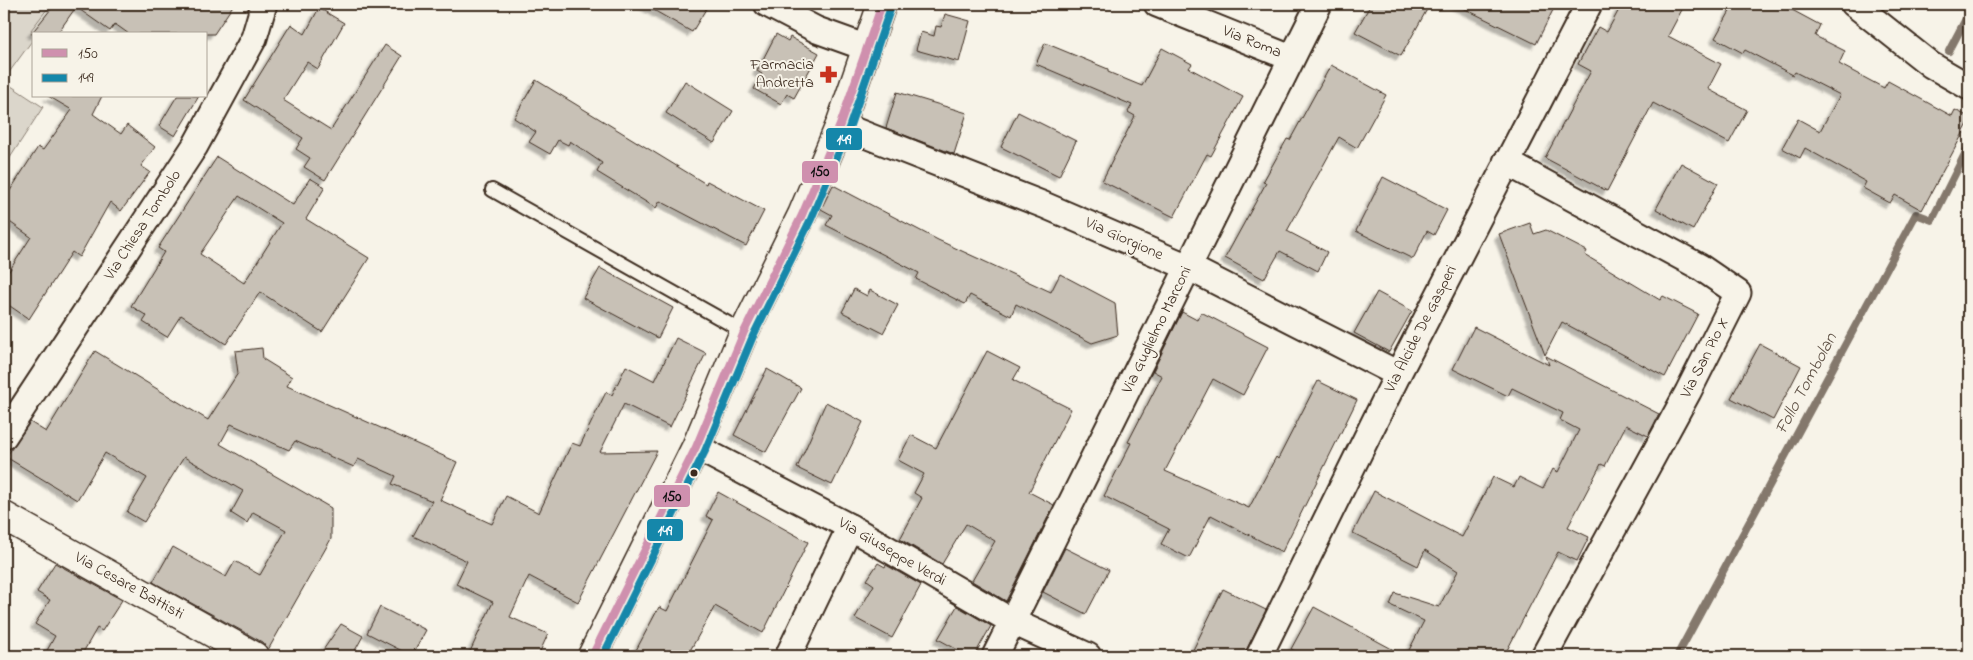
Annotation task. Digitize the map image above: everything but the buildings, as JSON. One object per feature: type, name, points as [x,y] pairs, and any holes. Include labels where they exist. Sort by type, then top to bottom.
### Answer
[{"type":"main road","points":[[592,656],[696,447],[744,332],[802,215],[840,125],[882,4]]},
{"type":"main road","name":"Via Cesare Battisti","points":[[4,516],[254,656]]},
{"type":"street","name":"Via Chiesa Tombolo","points":[[4,436],[195,146],[254,38],[264,4]]},
{"type":"street","points":[[767,4],[817,30],[867,48]]},
{"type":"street","name":"Via Roma","points":[[1157,4],[1291,58]]},
{"type":"street","name":"Via Guglielmo Marconi","points":[[995,656],[1318,4]]},
{"type":"street","name":"Via Alcide De Gasperi","points":[[1259,656],[1398,374],[1589,4]]},
{"type":"street","points":[[1854,4],[1931,65],[1969,87]]},
{"type":"street","name":"Via Giorgione","points":[[840,125],[1044,205],[1188,267],[1398,374]]},
{"type":"street","name":"Via San Pio X","points":[[1506,162],[1700,267],[1738,293],[1688,392],[1544,656]]},
{"type":"street","name":"Via Giuseppe Verdi","points":[[696,447],[850,526],[1012,622],[1088,656]]},
{"type":"street","points":[[788,656],[850,526]]},
{"type":"lane","points":[[492,190],[744,332]]},
{"type":"shaded area","points":[[4,4],[51,4],[31,30],[33,32],[32,41],[5,78],[5,82],[43,107],[4,167]]},
{"type":"waterway","name":"Follo Tombolan","points":[[1949,51],[1969,13]]},
{"type":"waterway","name":"Follo Tombolan","points":[[1677,656],[1916,214],[1932,220],[1969,146]]},
{"type":"transit line","name":"150","points":[[592,656],[696,447],[744,332],[802,215],[840,125],[882,4]]},
{"type":"transit line","name":"149","points":[[603,656],[705,451],[753,336],[811,219],[849,128],[891,7]]},
{"type":"place","name":"Farmacia Andretta","points":[[828,74]]}]
